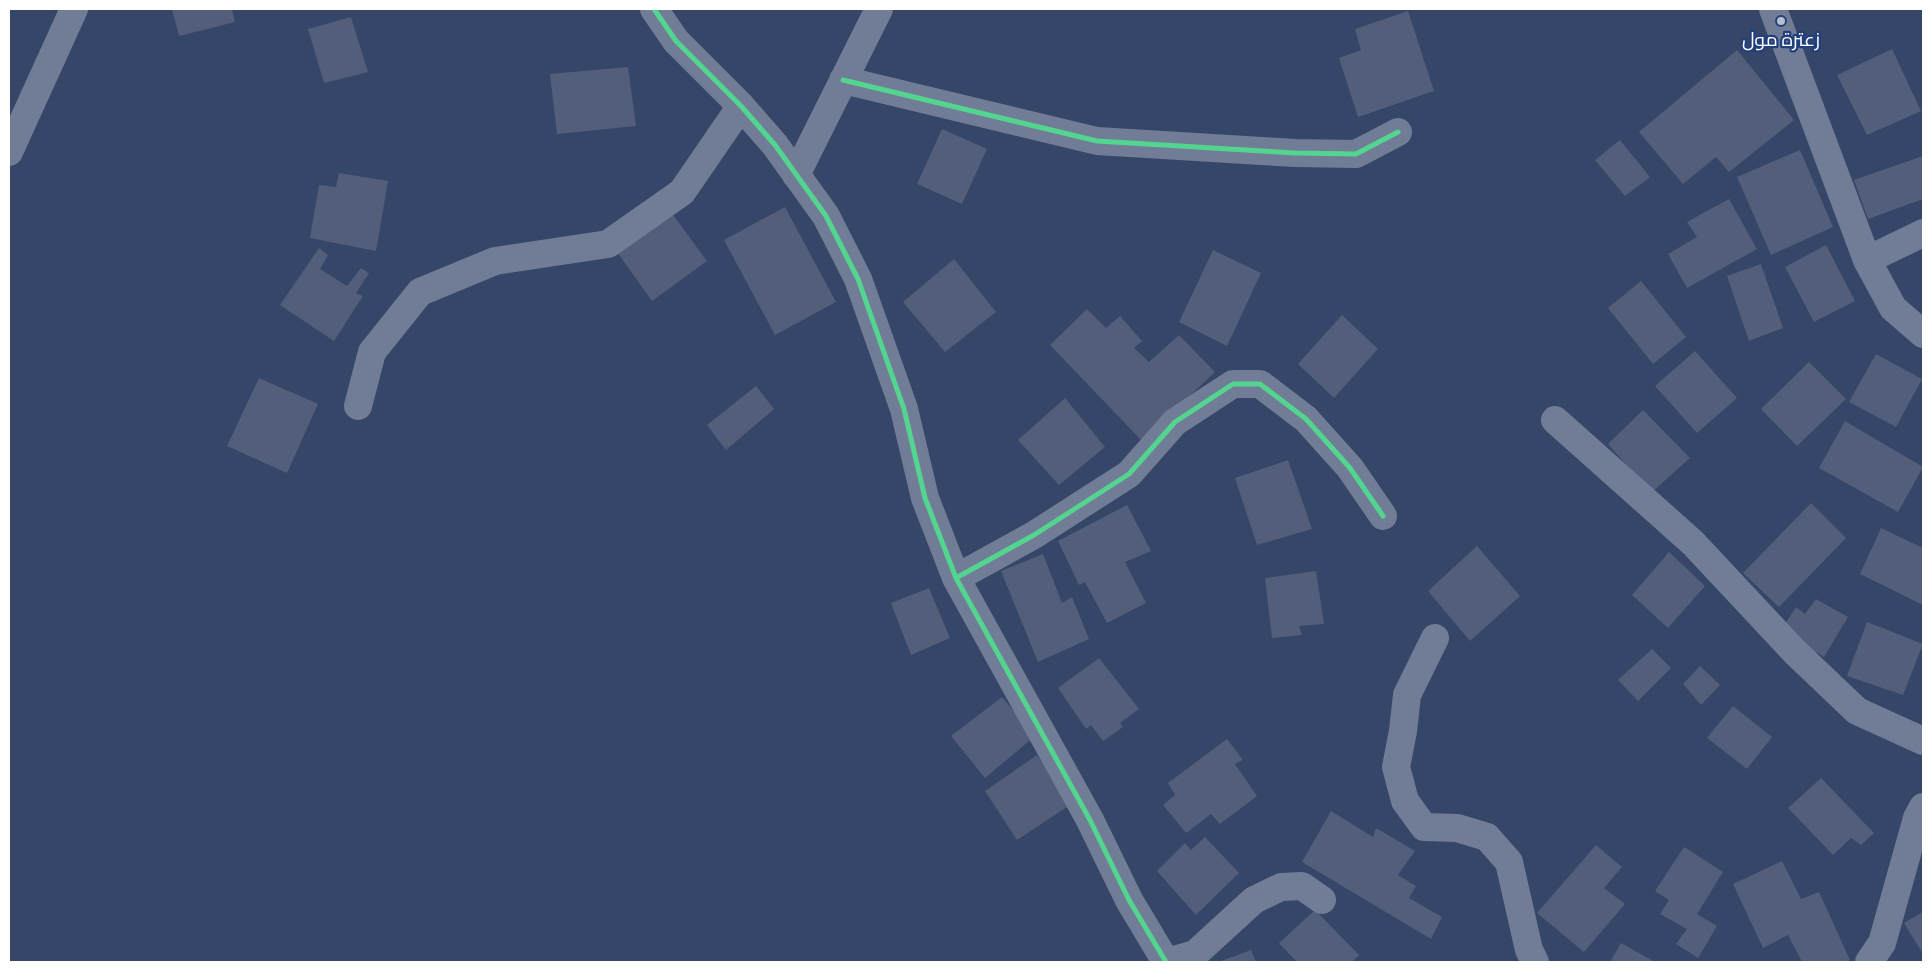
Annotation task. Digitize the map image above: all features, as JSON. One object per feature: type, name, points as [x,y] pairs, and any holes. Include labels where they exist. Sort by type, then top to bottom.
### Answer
[{"type":"street","points":[[9,152],[74,9]]},
{"type":"street","points":[[654,9],[676,41],[741,106],[775,145],[826,216],[858,279],[904,409],[925,498],[956,578],[1067,778],[1129,900],[1167,962],[1195,954],[1254,900],[1281,887],[1302,886],[1322,900]]},
{"type":"street","points":[[796,175],[878,9]]},
{"type":"street","points":[[1773,9],[1867,260],[1893,308],[1923,334]]},
{"type":"street","points":[[843,80],[1097,141],[1295,153],[1356,154],[1398,132]]},
{"type":"street","points":[[358,406],[372,352],[420,292],[495,261],[608,244],[682,192],[741,106]]},
{"type":"street","points":[[1867,260],[1923,234]]},
{"type":"street","points":[[956,578],[1034,535],[1129,474],[1175,422],[1233,384],[1260,384],[1306,419],[1350,468],[1383,516]]},
{"type":"street","points":[[1555,420],[1693,543],[1787,644],[1857,711],[1923,741]]},
{"type":"street","points":[[1434,638],[1407,694],[1403,731],[1396,767],[1405,800],[1424,827],[1457,828],[1487,837],[1509,862],[1529,950],[1535,962]]},
{"type":"street","points":[[1869,962],[1882,943],[1917,818],[1923,807]]},
{"type":"building","points":[[172,9],[232,9],[235,22],[179,36]]},
{"type":"building","points":[[1408,11],[1434,91],[1358,117],[1339,58],[1361,50],[1355,29]]},
{"type":"building","points":[[351,17],[368,72],[324,83],[308,29]]},
{"type":"building","points":[[1892,49],[1921,111],[1867,135],[1837,75]]},
{"type":"building","points":[[1737,50],[1794,120],[1729,172],[1716,157],[1683,184],[1639,132]]},
{"type":"building","points":[[628,67],[636,126],[557,134],[550,74]]},
{"type":"building","points":[[942,129],[987,149],[962,204],[917,184]]},
{"type":"building","points":[[1620,140],[1650,177],[1625,196],[1595,160]]},
{"type":"building","points":[[1800,150],[1833,227],[1771,255],[1737,177]]},
{"type":"building","points":[[1923,156],[1923,199],[1868,219],[1854,180]]},
{"type":"building","points":[[339,173],[388,181],[376,251],[310,238],[319,185],[336,187]]},
{"type":"building","points":[[1729,199],[1757,249],[1687,288],[1668,254],[1697,237],[1687,222]]},
{"type":"building","points":[[785,207],[836,302],[775,335],[724,240]]},
{"type":"building","points":[[671,212],[707,261],[652,301],[617,252]]},
{"type":"building","points":[[1826,245],[1855,301],[1814,322],[1785,267]]},
{"type":"building","points":[[319,248],[328,255],[320,269],[347,286],[361,268],[369,273],[356,293],[363,296],[334,341],[280,305]]},
{"type":"building","points":[[1213,250],[1261,273],[1227,346],[1179,322]]},
{"type":"building","points":[[954,259],[996,312],[945,352],[903,302]]},
{"type":"building","points":[[1761,264],[1783,328],[1749,341],[1727,276]]},
{"type":"building","points":[[1641,281],[1686,337],[1653,364],[1608,308]]},
{"type":"building","points":[[1087,309],[1106,328],[1120,316],[1142,341],[1134,348],[1149,362],[1179,335],[1215,372],[1142,441],[1050,345]]},
{"type":"building","points":[[1342,315],[1378,349],[1334,398],[1298,364]]},
{"type":"building","points":[[1695,351],[1737,398],[1697,433],[1655,386]]},
{"type":"building","points":[[1876,354],[1922,379],[1896,427],[1849,402]]},
{"type":"building","points":[[1809,362],[1846,399],[1797,446],[1761,409]]},
{"type":"building","points":[[259,378],[318,404],[287,473],[227,446]]},
{"type":"building","points":[[756,386],[774,409],[726,450],[707,425]]},
{"type":"building","points":[[1065,398],[1105,447],[1059,485],[1018,440]]},
{"type":"building","points":[[1643,410],[1690,458],[1651,493],[1608,444]]},
{"type":"building","points":[[1845,421],[1923,467],[1898,512],[1819,468]]},
{"type":"building","points":[[1288,460],[1312,529],[1257,545],[1235,478]]},
{"type":"building","points":[[1811,503],[1846,538],[1779,607],[1743,573]]},
{"type":"building","points":[[1127,505],[1151,551],[1125,562],[1146,603],[1107,623],[1085,582],[1079,585],[1058,541]]},
{"type":"building","points":[[1881,528],[1923,548],[1923,605],[1860,574]]},
{"type":"building","points":[[1477,546],[1520,596],[1470,641],[1428,591]]},
{"type":"building","points":[[1669,552],[1705,586],[1668,628],[1632,595]]},
{"type":"building","points":[[1043,554],[1062,603],[1072,597],[1089,639],[1038,662],[1001,571]]},
{"type":"building","points":[[1316,571],[1324,624],[1299,626],[1302,635],[1272,638],[1265,578]]},
{"type":"building","points":[[929,588],[950,638],[911,655],[891,603]]},
{"type":"building","points":[[1816,599],[1848,617],[1824,657],[1781,630],[1796,607],[1805,614]]},
{"type":"building","points":[[1867,622],[1923,644],[1903,695],[1847,676]]},
{"type":"building","points":[[1652,649],[1671,668],[1638,701],[1618,680]]},
{"type":"building","points":[[1099,658],[1139,709],[1120,723],[1123,727],[1103,741],[1091,725],[1086,729],[1058,688]]},
{"type":"building","points":[[1700,666],[1720,685],[1701,705],[1683,684]]},
{"type":"building","points":[[1002,697],[1035,736],[985,778],[951,736]]},
{"type":"building","points":[[1733,706],[1772,737],[1747,769],[1707,738]]},
{"type":"building","points":[[1227,739],[1243,760],[1235,764],[1257,796],[1220,824],[1211,814],[1186,833],[1163,805],[1175,795],[1168,783]]},
{"type":"building","points":[[1037,755],[1070,805],[1017,840],[985,791]]},
{"type":"building","points":[[1821,778],[1874,833],[1861,845],[1851,838],[1833,855],[1788,808]]},
{"type":"building","points":[[1331,811],[1373,837],[1376,828],[1415,851],[1398,875],[1416,886],[1409,898],[1442,917],[1431,939],[1302,862]]},
{"type":"building","points":[[1205,837],[1239,873],[1196,915],[1157,871],[1185,843],[1191,850]]},
{"type":"building","points":[[1596,845],[1622,867],[1604,888],[1625,904],[1584,952],[1537,913]]},
{"type":"building","points":[[1684,847],[1723,872],[1697,914],[1717,926],[1698,958],[1676,944],[1687,929],[1660,914],[1669,900],[1655,891]]},
{"type":"building","points":[[1782,861],[1801,899],[1819,892],[1850,960],[1846,962],[1802,962],[1788,935],[1763,948],[1733,884]]},
{"type":"building","points":[[1315,910],[1359,955],[1352,962],[1297,962],[1279,943]]},
{"type":"building","points":[[1923,912],[1923,954],[1904,923]]},
{"type":"building","points":[[1621,943],[1655,962],[1610,962]]},
{"type":"building","points":[[1251,950],[1256,962],[1218,962]]},
{"type":"cycle path","points":[[654,9],[676,41],[741,106],[775,145],[826,216],[858,279],[904,409],[925,498],[956,578],[1090,820],[1129,900],[1166,962]]},
{"type":"cycle path","points":[[843,80],[1097,141],[1295,153],[1356,154],[1398,132]]},
{"type":"cycle path","points":[[956,578],[1034,535],[1129,474],[1175,422],[1233,384],[1260,384],[1306,419],[1350,468],[1383,516]]},
{"type":"place","name":"زعترة مول","points":[[1781,21]]}]
